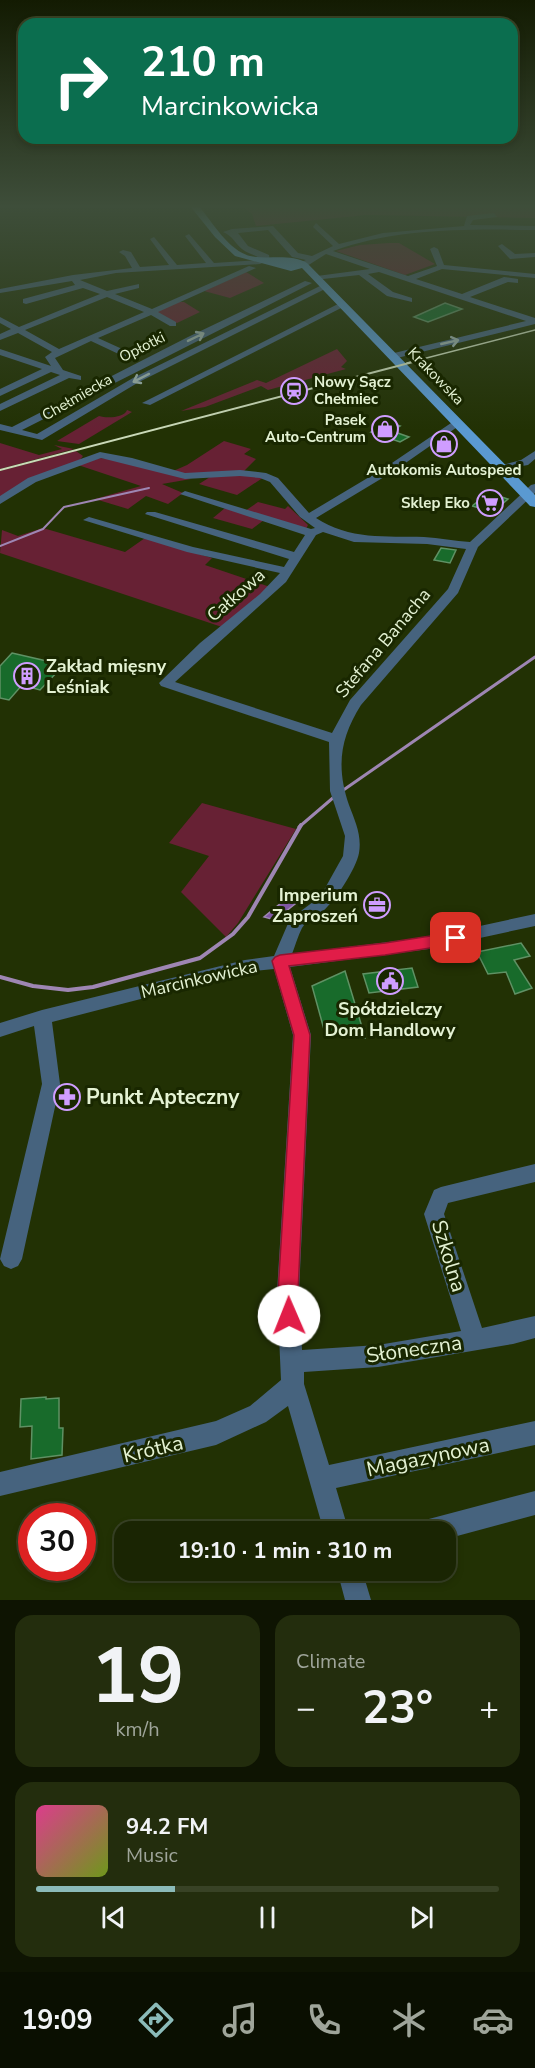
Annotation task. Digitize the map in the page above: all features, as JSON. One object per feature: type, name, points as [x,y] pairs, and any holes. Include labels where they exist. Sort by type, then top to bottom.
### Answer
[{"type":"main road","name":"Krakowska","points":[[320,281],[500,467],[532,495]]},
{"type":"street","points":[[0,291],[54,281]]},
{"type":"street","points":[[75,281],[150,311],[173,324]]},
{"type":"street","points":[[34,363],[219,281]]},
{"type":"street","name":"Opłotki","points":[[13,431],[191,339],[314,281]]},
{"type":"street","name":"Chełmiecka","points":[[13,431],[38,438],[136,380],[315,281]]},
{"type":"street","points":[[372,281],[390,294],[409,300]]},
{"type":"street","points":[[418,281],[535,321]]},
{"type":"street","points":[[464,296],[502,281]]},
{"type":"street","points":[[521,281],[535,286]]},
{"type":"street","points":[[26,301],[83,285]]},
{"type":"street","points":[[0,337],[136,286]]},
{"type":"street","points":[[147,403],[343,305]]},
{"type":"street","points":[[0,320],[21,330],[54,354],[64,373]]},
{"type":"street","points":[[393,356],[535,321]]},
{"type":"street","points":[[90,338],[128,355]]},
{"type":"street","points":[[0,352],[64,373]]},
{"type":"street","points":[[0,393],[64,373]]},
{"type":"street","points":[[0,408],[64,373]]},
{"type":"street","points":[[0,386],[11,388]]},
{"type":"street","points":[[309,519],[390,469],[458,423]]},
{"type":"street","points":[[0,427],[13,431]]},
{"type":"street","points":[[500,467],[524,463],[535,454]]},
{"type":"street","points":[[0,501],[32,480],[100,455],[132,461],[185,476],[240,473],[262,475],[274,480],[317,531]]},
{"type":"street","points":[[185,494],[354,539],[427,541],[473,546]]},
{"type":"street","name":"Stefana Banacha","points":[[280,961],[296,923],[319,906],[351,856],[353,836],[338,794],[335,772],[337,741],[342,724],[355,703],[454,590],[473,546],[532,495]]},
{"type":"street","points":[[151,514],[297,557]]},
{"type":"street","points":[[88,520],[191,550],[288,571]]},
{"type":"street","name":"Całkowa","points":[[317,531],[288,571],[264,597],[204,646],[166,683],[337,741]]},
{"type":"street","name":"Marcinkowicka","points":[[0,1030],[42,1017],[245,966],[429,943],[535,920]]},
{"type":"street","points":[[280,961],[302,1035],[288,1292],[292,1373],[334,1521]]},
{"type":"street","points":[[11,1259],[51,1084],[42,1017]]},
{"type":"street","name":"Szkolna","points":[[476,1340],[434,1214],[441,1196],[535,1173]]},
{"type":"street","name":"Słoneczna","points":[[292,1373],[535,1327]]},
{"type":"street","name":"Krótka","points":[[0,1484],[219,1433],[266,1409],[280,1399],[292,1373]]},
{"type":"street","name":"Magazynowa","points":[[321,1479],[535,1433]]},
{"type":"street","points":[[456,1524],[535,1503]]},
{"type":"street","points":[[352,1581],[358,1600]]},
{"type":"shaded area","points":[[227,281],[260,281],[264,283],[230,298],[204,291]]},
{"type":"shaded area","points":[[177,302],[184,302],[200,312],[177,323],[153,313]]},
{"type":"shaded area","points":[[337,349],[347,361],[341,367],[346,369],[268,390],[261,386],[205,407],[181,411],[257,380],[266,383]]},
{"type":"shaded area","points":[[127,410],[132,412],[79,444],[57,441],[99,416],[116,417]]},
{"type":"shaded area","points":[[224,441],[251,449],[244,454],[256,459],[243,472],[194,475],[171,472],[187,465]]},
{"type":"shaded area","points":[[0,443],[39,455],[62,449],[54,445],[74,449],[0,469]]},
{"type":"shaded area","points":[[76,451],[83,456],[80,460],[30,479],[0,499],[0,471]]},
{"type":"shaded area","points":[[100,458],[191,479],[162,484],[183,493],[168,504],[146,496],[128,509],[95,499],[141,486],[78,465]]},
{"type":"shaded area","points":[[238,474],[264,477],[237,495],[199,484],[210,477]]},
{"type":"shaded area","points":[[258,502],[285,509],[288,506],[308,525],[306,529],[245,511]]},
{"type":"shaded area","points":[[225,508],[264,520],[252,529],[213,518]]},
{"type":"shaded area","points":[[43,528],[125,552],[145,538],[212,558],[205,565],[270,587],[222,627],[0,553],[2,530],[18,536]]},
{"type":"shaded area","points":[[202,803],[296,829],[238,923],[226,937],[181,892],[209,856],[169,843]]},
{"type":"shaded area","points":[[292,894],[300,900],[275,920],[264,917]]},
{"type":"building","points":[[445,303],[462,309],[428,322],[414,317]]},
{"type":"building","points":[[387,422],[400,426],[392,431],[409,437],[400,442],[371,432]]},
{"type":"building","name":"Sklep Eko","points":[[489,493],[508,499],[493,512],[472,506]]},
{"type":"building","points":[[441,548],[456,550],[450,563],[434,560]]},
{"type":"building","name":"Zakład mięsny Leśniak","points":[[12,653],[64,665],[40,690],[22,685],[9,700],[0,698],[0,666]]},
{"type":"building","points":[[521,943],[530,956],[514,960],[532,988],[515,994],[506,972],[488,974],[477,952]]},
{"type":"building","name":"Spółdzielczy Dom Handlowy","points":[[412,968],[418,987],[369,993],[363,974]]},
{"type":"building","points":[[345,971],[365,1038],[325,1033],[312,986]]},
{"type":"building","points":[[46,1397],[46,1399],[59,1398],[59,1428],[63,1428],[62,1455],[31,1459],[32,1426],[20,1427],[21,1399]]},
{"type":"waterway","points":[[0,546],[43,529],[64,507],[149,488]]},
{"type":"waterway","points":[[342,791],[535,657]]},
{"type":"waterway","points":[[301,826],[334,797]]},
{"type":"waterway","points":[[0,977],[33,986],[68,990],[93,987],[200,958],[233,934],[248,917],[301,826]]},
{"type":"railway","points":[[407,363],[535,330]]},
{"type":"railway","points":[[0,470],[413,362]]},
{"type":"place","name":"Nowy Sącz Chełmiec","points":[[294,391]]},
{"type":"place","name":"Pasek Auto-Centrum","points":[[385,429]]},
{"type":"place","name":"Autokomis Autospeed","points":[[444,444]]},
{"type":"place","name":"Sklep Eko","points":[[490,503]]},
{"type":"place","name":"Zakład mięsny Leśniak","points":[[27,676]]},
{"type":"place","name":"Imperium Zaproszeń","points":[[377,905]]},
{"type":"place","name":"Spółdzielczy Dom Handlowy","points":[[390,981]]},
{"type":"place","name":"Punkt Apteczny","points":[[67,1097]]},
{"type":"route","points":[[289,1316],[288,1292],[302,1035],[280,961],[456,938]]}]
